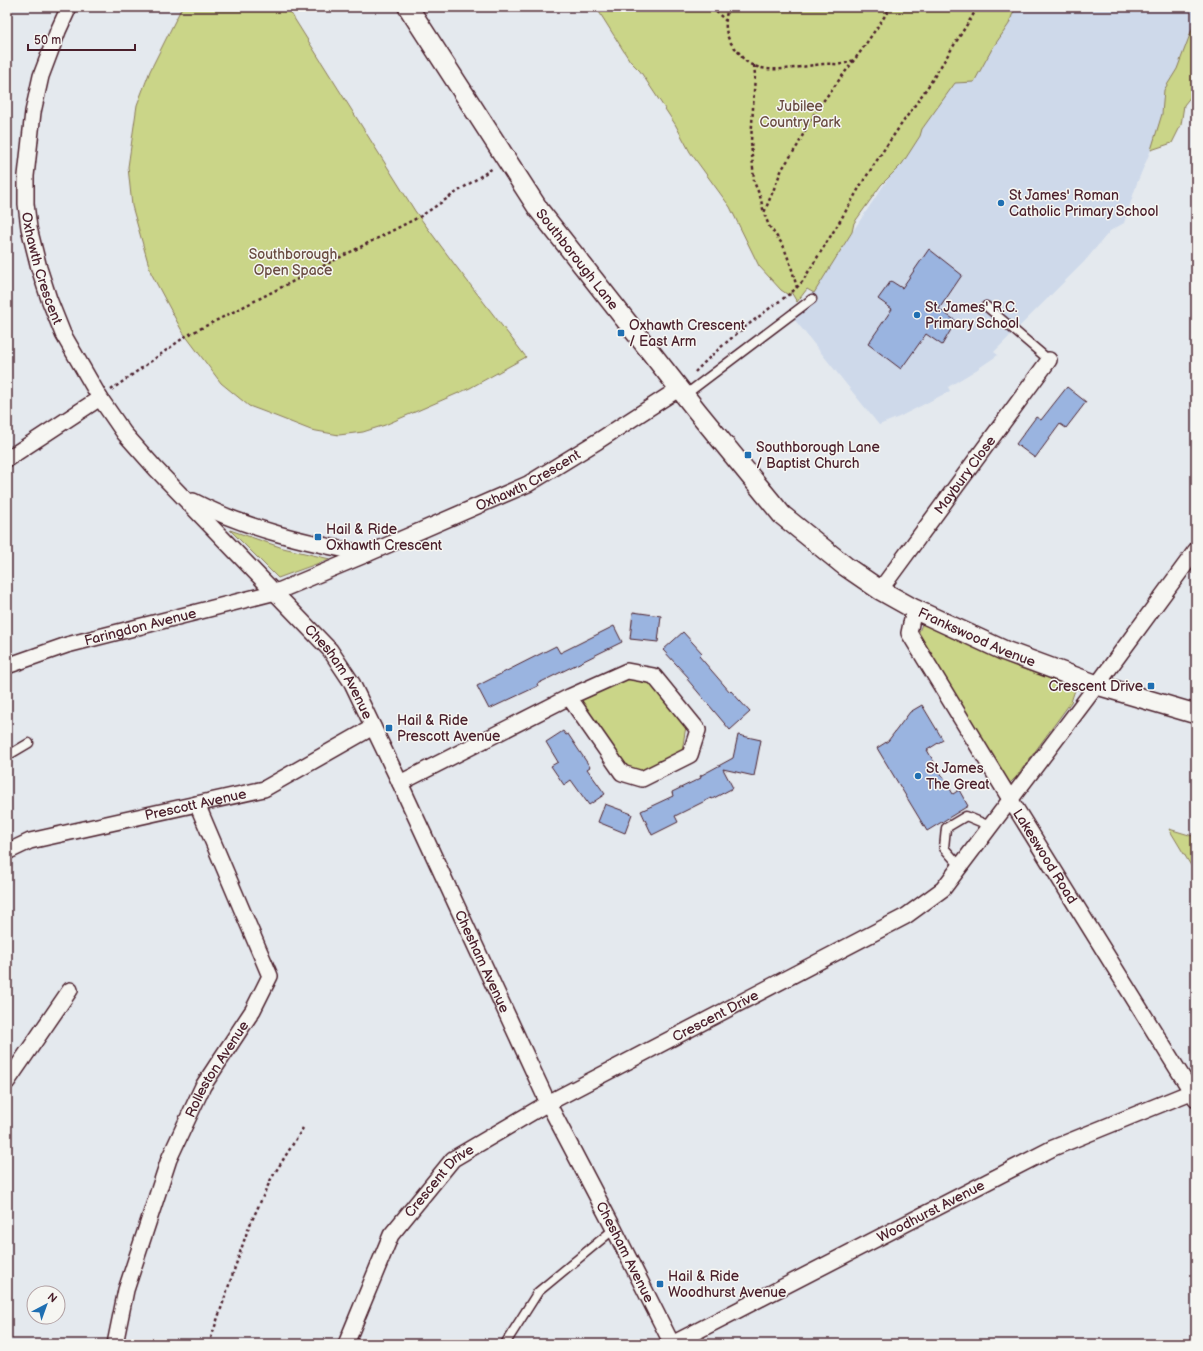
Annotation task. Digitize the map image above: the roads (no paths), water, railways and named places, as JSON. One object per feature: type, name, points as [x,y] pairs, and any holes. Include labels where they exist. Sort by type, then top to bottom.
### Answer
[{"type":"street","name":"Oxhawth Crescent","points":[[69,7],[41,76],[34,105],[26,176],[26,204],[30,228],[39,268],[49,299],[63,334],[100,398],[124,433],[276,592],[528,484],[682,392]]},
{"type":"street","name":"Southborough Lane","points":[[408,7],[539,210],[682,392],[782,515]]},
{"type":"street","name":"Maybury Close","points":[[880,590],[1049,360]]},
{"type":"street","points":[[7,458],[100,398]]},
{"type":"street","name":"Oxhawth Crescent","points":[[182,495],[209,509],[260,529],[321,545],[367,554]]},
{"type":"street","name":"Frankswood Avenue","points":[[782,515],[845,566],[880,590],[914,609],[1005,651],[1097,686],[1196,714]]},
{"type":"street","name":"Crescent Drive","points":[[346,1344],[391,1235],[453,1159],[548,1104],[906,916],[943,890],[1010,799],[1097,686],[1196,550]]},
{"type":"street","name":"Faringdon Avenue","points":[[7,666],[67,645],[276,592]]},
{"type":"street","name":"Chesham Avenue","points":[[276,592],[330,650],[352,683],[400,783],[548,1104],[614,1229],[672,1344]]},
{"type":"street","name":"Lakeswood Road","points":[[914,609],[909,633],[1010,799],[1194,1093]]},
{"type":"street","points":[[400,783],[569,697],[628,671],[654,676],[698,730],[690,755],[642,779],[622,773],[569,697]]},
{"type":"street","name":"Prescott Avenue","points":[[7,852],[30,841],[264,789],[373,727]]},
{"type":"street","name":"Rolleston Avenue","points":[[115,1344],[126,1290],[169,1160],[203,1086],[253,1010],[270,976],[197,804]]},
{"type":"street","points":[[7,1082],[70,990]]},
{"type":"street","name":"Woodhurst Avenue","points":[[672,1344],[1053,1148],[1194,1093]]},
{"type":"lane","points":[[682,392],[812,299]]},
{"type":"lane","points":[[986,306],[1049,360]]},
{"type":"lane","points":[[7,756],[29,743]]},
{"type":"lane","points":[[960,866],[944,848],[946,828],[966,816],[990,826]]},
{"type":"lane","points":[[506,1344],[538,1292],[614,1229]]},
{"type":"place","name":"St James' Roman Catholic Primary School","points":[[1001,203]]},
{"type":"place","name":"St. James' R.C. Primary School","points":[[917,315]]},
{"type":"place","name":"Oxhawth Crescent / East Arm","points":[[621,333]]},
{"type":"place","name":"Southborough Lane / Baptist Church","points":[[748,455]]},
{"type":"place","name":"Hail & Ride Oxhawth Crescent","points":[[318,537]]},
{"type":"place","name":"Crescent Drive","points":[[1151,686]]},
{"type":"place","name":"Hail & Ride Prescott Avenue","points":[[389,728]]},
{"type":"place","name":"St James The Great","points":[[918,776]]},
{"type":"place","name":"Hail & Ride Woodhurst Avenue","points":[[660,1284]]},
{"type":"park label","name":"Jubilee Country Park","points":[[800,114]]},
{"type":"park label","name":"Southborough Open Space","points":[[293,262]]}]
